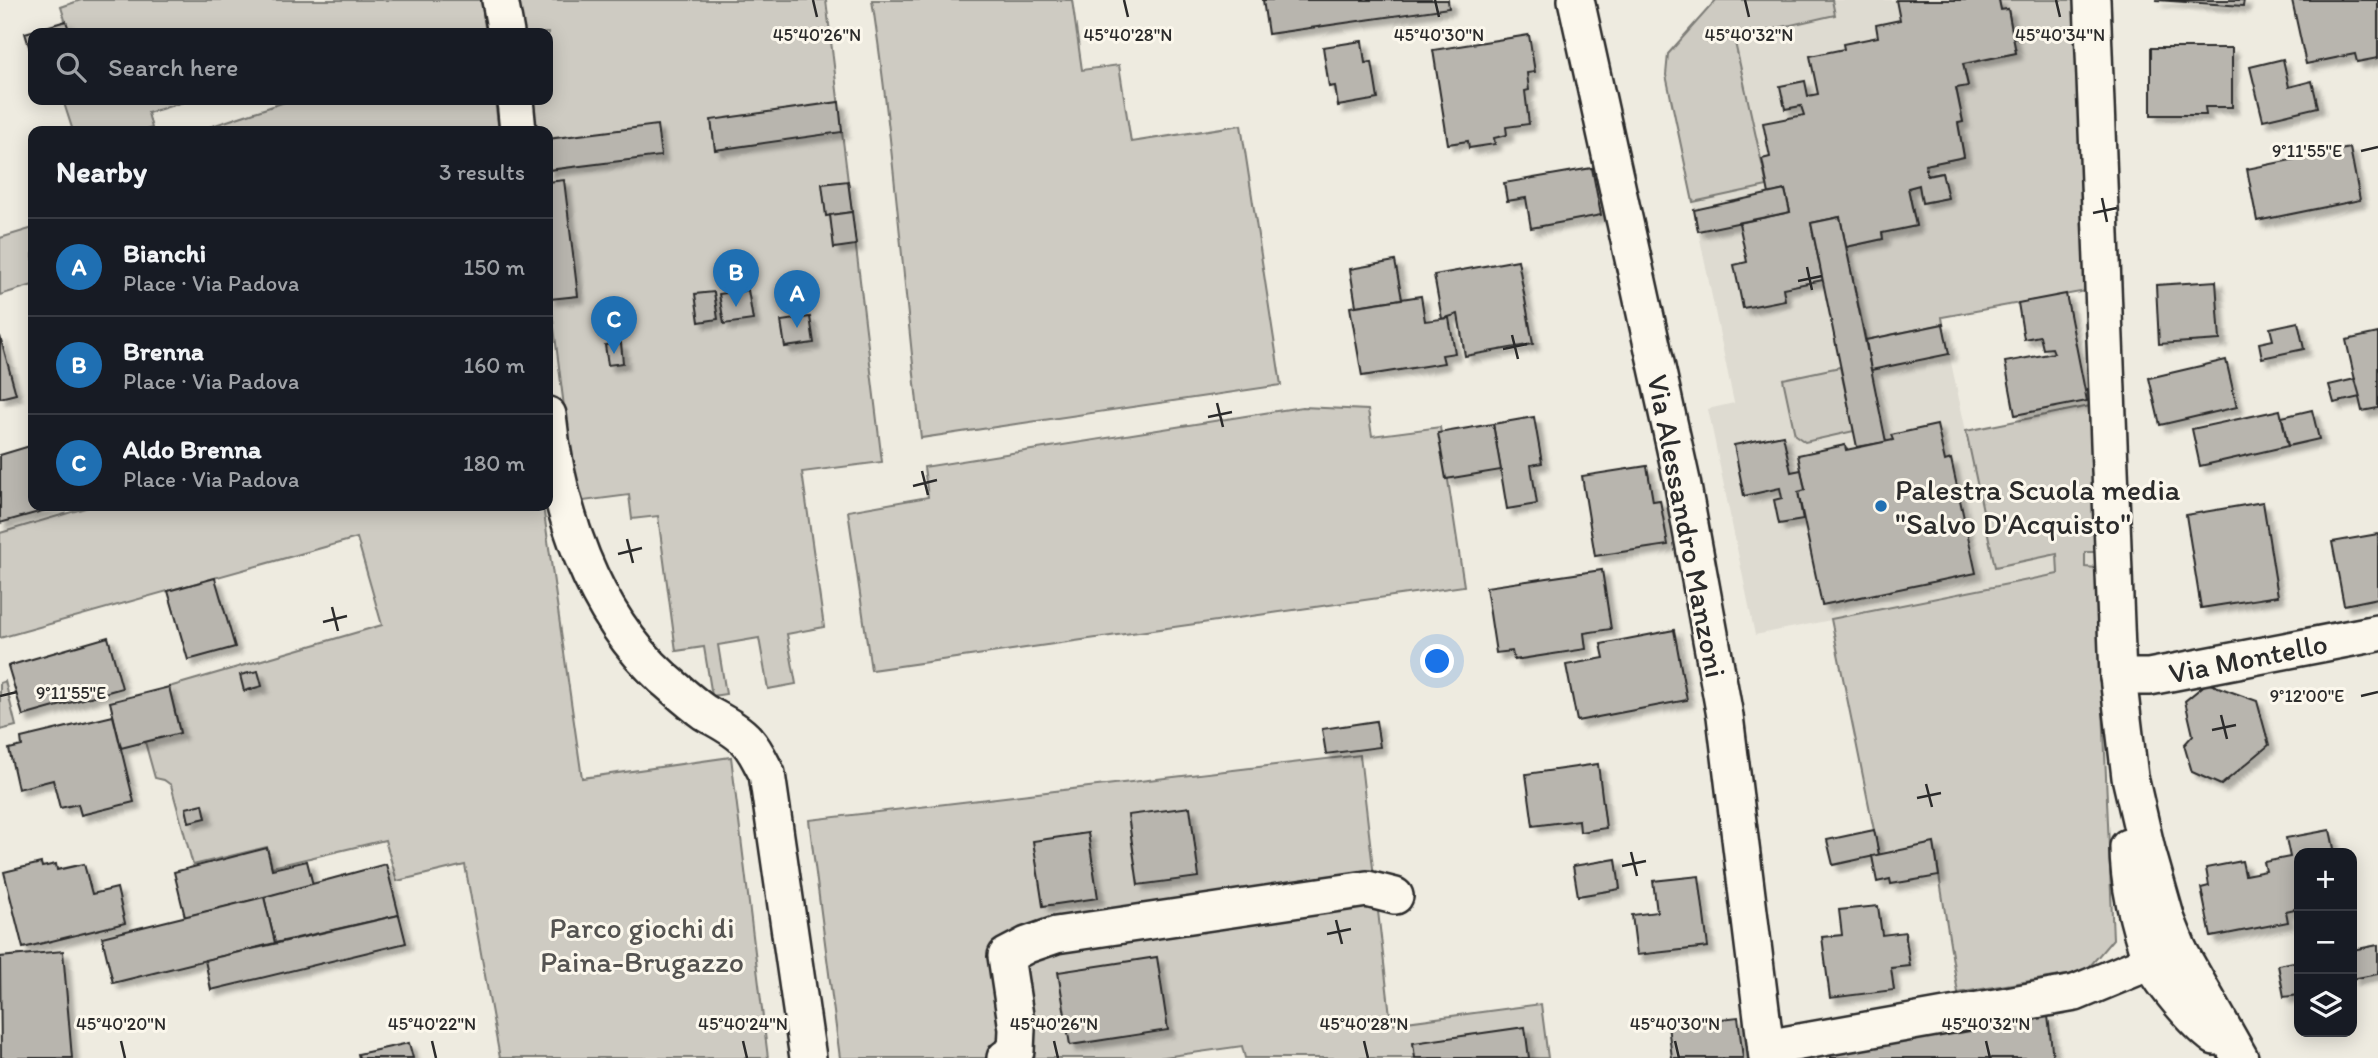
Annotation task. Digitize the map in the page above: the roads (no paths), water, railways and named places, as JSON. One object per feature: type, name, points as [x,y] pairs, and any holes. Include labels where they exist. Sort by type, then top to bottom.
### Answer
[{"type":"street","points":[[500,0],[505,28]]},
{"type":"street","name":"Via Alessandro Manzoni","points":[[1576,0],[1682,481],[1725,716],[1766,1053]]},
{"type":"street","points":[[2092,0],[2118,677],[2130,777],[2128,862],[2137,912],[2165,955],[2174,994],[2206,1030],[2239,1055]]},
{"type":"street","points":[[515,105],[518,126]]},
{"type":"street","points":[[553,458],[576,542],[601,596],[637,650],[661,676],[705,712],[747,740],[767,774],[808,1058]]},
{"type":"street","name":"Via Montello","points":[[2118,677],[2149,677],[2378,633]]},
{"type":"street","points":[[1005,1058],[1016,1051],[1017,1030],[1006,956],[1027,946],[1056,936],[1367,889],[1395,896]]},
{"type":"street","points":[[1766,1053],[2075,993],[2165,955]]},
{"type":"place","name":"Brenna","points":[[736,307]]},
{"type":"place","name":"Bianchi","points":[[797,328]]},
{"type":"place","name":"Aldo Brenna","points":[[614,354]]},
{"type":"place","name":"Palestra Scuola media \"Salvo D'Acquisto\"","points":[[1881,506]]},
{"type":"park label","name":"Parco giochi di Paina-Brugazzo","points":[[642,944]]}]
